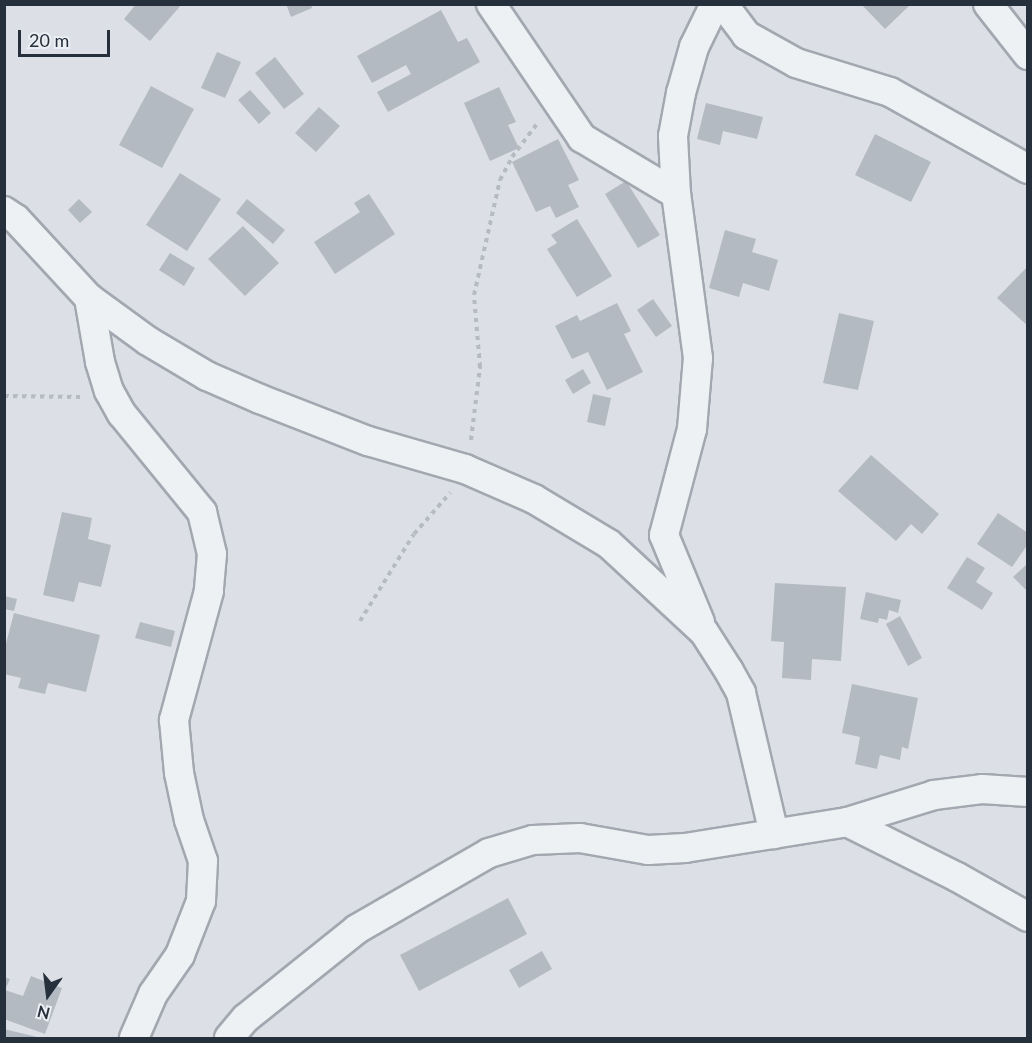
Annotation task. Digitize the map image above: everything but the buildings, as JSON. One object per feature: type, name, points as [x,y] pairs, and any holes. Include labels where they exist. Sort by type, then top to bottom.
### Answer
[{"type":"street","points":[[490,4],[582,138],[676,194]]},
{"type":"street","points":[[715,4],[694,47],[681,93],[673,136],[676,194],[698,358],[693,429],[664,535],[704,632],[741,693],[774,834]]},
{"type":"street","points":[[723,4],[746,35],[796,63],[890,92],[1028,169]]},
{"type":"street","points":[[988,4],[1028,55]]},
{"type":"street","points":[[4,211],[16,219],[89,298],[148,341],[218,381],[368,441],[465,469],[534,499],[609,544],[704,632]]},
{"type":"street","points":[[89,298],[100,362],[113,400],[202,512],[212,554],[209,591],[182,683],[174,720],[180,773],[189,820],[203,861],[201,901],[180,955],[153,994],[134,1038]]},
{"type":"street","points":[[229,1038],[246,1018],[357,929],[489,852],[533,840],[580,838],[648,850],[685,848],[847,822],[934,795],[982,789],[1028,792]]},
{"type":"street","points":[[847,822],[957,877],[1028,917]]},
{"type":"path","points":[[360,621],[414,534],[446,499],[465,469],[480,367],[474,295],[495,199],[500,180],[541,119],[551,93]]},
{"type":"path","points":[[4,396],[63,395],[113,400]]}]
